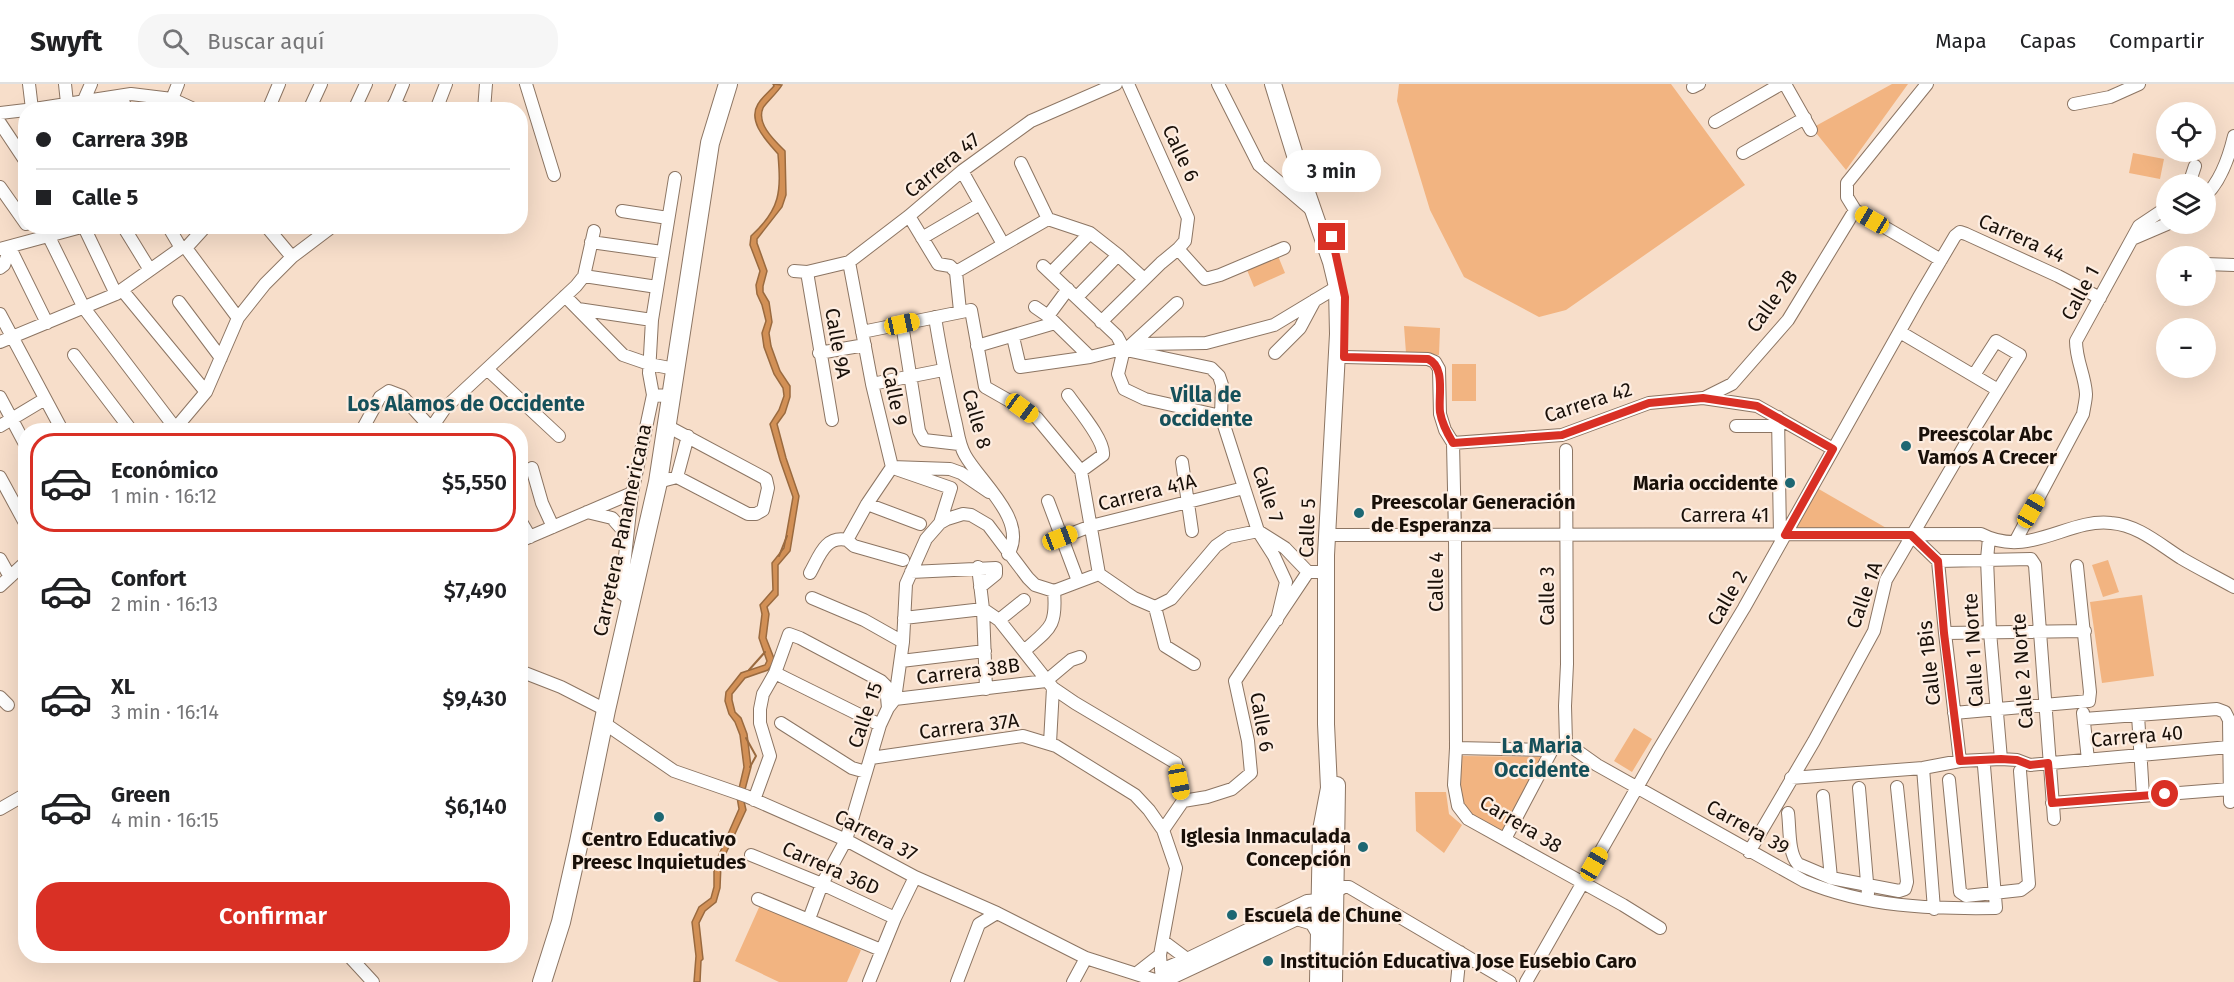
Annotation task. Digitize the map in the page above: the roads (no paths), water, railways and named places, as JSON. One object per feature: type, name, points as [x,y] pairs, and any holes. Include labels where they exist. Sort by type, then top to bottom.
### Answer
[{"type":"highway","name":"Carretera Panamericana","points":[[542,982],[561,922],[657,482],[667,426],[662,395],[675,369],[710,143],[728,84]]},
{"type":"main road","name":"Calle 5","points":[[1273,84],[1331,262],[1336,287],[1338,334],[1326,536],[1326,724],[1329,788],[1321,830],[1320,900],[1320,934],[1334,982]]},
{"type":"main road","name":"Calle 5","points":[[1282,84],[1339,261],[1345,297],[1335,535],[1336,891],[1326,960],[1318,982]]},
{"type":"main road","points":[[1300,918],[1313,922],[1320,934]]},
{"type":"street","points":[[29,84],[32,102]]},
{"type":"street","points":[[65,84],[77,102]]},
{"type":"street","points":[[79,102],[91,84]]},
{"type":"street","points":[[172,99],[178,84]]},
{"type":"street","points":[[271,102],[279,84]]},
{"type":"street","points":[[313,102],[321,84]]},
{"type":"street","points":[[358,102],[366,84]]},
{"type":"street","points":[[395,102],[403,84]]},
{"type":"street","points":[[439,102],[446,84]]},
{"type":"street","points":[[485,102],[486,84]]},
{"type":"street","points":[[526,84],[554,175]]},
{"type":"street","name":"Carrera 47","points":[[794,271],[807,272],[849,262],[909,216],[962,171],[1031,121],[1116,84]]},
{"type":"street","name":"Calle 6","points":[[1128,84],[1188,218],[1182,245]]},
{"type":"street","points":[[1218,84],[1259,165],[1314,212]]},
{"type":"street","points":[[1927,84],[1847,183],[1847,197],[1855,210],[1941,260]]},
{"type":"street","points":[[2074,104],[2110,97],[2139,84]]},
{"type":"street","points":[[1715,122],[1787,85],[1808,124],[1743,153]]},
{"type":"street","points":[[86,102],[128,91],[179,102]]},
{"type":"street","points":[[0,113],[18,111]]},
{"type":"street","points":[[0,123],[18,150]]},
{"type":"street","points":[[2216,181],[2229,156],[2234,136]]},
{"type":"street","points":[[1021,163],[1048,219],[1090,233],[1144,279]]},
{"type":"street","points":[[2192,174],[2195,166]]},
{"type":"street","points":[[962,171],[1002,244]]},
{"type":"street","points":[[632,601],[621,593],[626,534],[632,493],[662,395],[649,364],[652,320],[675,178]]},
{"type":"street","points":[[0,187],[18,213]]},
{"type":"street","points":[[922,238],[980,204]]},
{"type":"street","name":"Calle 2B","points":[[1703,398],[1732,384],[1788,320],[1855,210]]},
{"type":"street","points":[[622,211],[668,218]]},
{"type":"street","name":"Calle 1","points":[[2015,542],[2083,414],[2086,396],[2083,376],[2076,356],[2076,341],[2139,226],[2156,215]]},
{"type":"street","points":[[909,216],[938,264],[950,266],[956,272],[965,311],[977,346],[985,387],[1037,418],[1081,471],[1099,574],[1134,598],[1155,607],[1171,599],[1216,546],[1229,537],[1258,531],[1285,548],[1308,572],[1326,572]]},
{"type":"street","points":[[956,272],[1048,219]]},
{"type":"street","points":[[2131,240],[2156,229]]},
{"type":"street","name":"Calle 2","points":[[1526,982],[1941,260],[1955,236],[1960,232]]},
{"type":"street","name":"Carrera 44","points":[[1960,232],[2039,267],[2100,298]]},
{"type":"street","points":[[1090,233],[1047,270],[1117,336],[1126,349]]},
{"type":"street","points":[[32,234],[36,240]]},
{"type":"street","points":[[5,248],[58,234]]},
{"type":"street","points":[[88,234],[119,292],[206,392]]},
{"type":"street","points":[[128,234],[150,270]]},
{"type":"street","points":[[173,234],[238,318]]},
{"type":"street","points":[[0,342],[119,292],[183,248],[198,234]]},
{"type":"street","points":[[273,234],[292,257]]},
{"type":"street","points":[[181,423],[206,392],[238,318],[292,257],[322,234]]},
{"type":"street","points":[[435,423],[445,408],[584,276],[593,236],[662,252]]},
{"type":"street","points":[[50,237],[84,308],[170,423]]},
{"type":"street","points":[[1101,322],[1182,245],[1205,279],[1284,248]]},
{"type":"street","points":[[0,268],[4,265],[5,248]]},
{"type":"street","points":[[5,248],[47,323]]},
{"type":"street","points":[[977,346],[1013,337],[1051,320],[1072,293],[1118,255]]},
{"type":"street","name":"Calle 9","points":[[849,262],[872,384],[892,467]]},
{"type":"street","points":[[2216,264],[2234,265]]},
{"type":"street","name":"Calle 9A","points":[[807,272],[832,420]]},
{"type":"street","points":[[584,276],[657,287]]},
{"type":"street","points":[[1013,337],[1020,367],[1090,357],[1142,344],[1206,343],[1274,325],[1336,287]]},
{"type":"street","points":[[565,296],[623,355],[649,364],[675,369]]},
{"type":"street","points":[[1275,353],[1300,328],[1316,299]]},
{"type":"street","points":[[179,302],[221,358]]},
{"type":"street","points":[[1177,303],[1126,349],[1118,374],[1124,389],[1145,399],[1221,416]]},
{"type":"street","points":[[1035,307],[1090,357]]},
{"type":"street","points":[[578,309],[652,320]]},
{"type":"street","points":[[819,353],[902,324],[965,311]]},
{"type":"street","points":[[0,314],[58,423]]},
{"type":"street","name":"Calle 8","points":[[935,317],[943,370],[959,444],[971,466],[985,480],[1010,521],[1014,538],[1013,546],[1008,554]]},
{"type":"street","points":[[902,324],[919,431],[924,440],[959,444]]},
{"type":"street","points":[[1900,332],[1998,390]]},
{"type":"street","name":"Calle 1A","points":[[1749,852],[1874,631],[1886,580],[2020,355],[1996,341],[1974,375]]},
{"type":"street","name":"Calle 7","points":[[1126,349],[1211,368],[1219,376],[1222,385],[1221,416],[1244,488],[1258,531],[1274,555],[1286,582]]},
{"type":"street","points":[[74,355],[126,423]]},
{"type":"street","name":"Calle 4","points":[[1344,357],[1428,359],[1435,362],[1439,369],[1440,414],[1445,430],[1453,443],[1456,748],[1454,785],[1458,806]]},
{"type":"street","points":[[487,369],[559,436]]},
{"type":"street","points":[[872,384],[943,370]]},
{"type":"street","points":[[1732,384],[1736,402]]},
{"type":"street","points":[[366,423],[380,397],[389,391],[402,396],[426,423]]},
{"type":"street","points":[[1068,395],[1102,445],[1103,455],[1081,471]]},
{"type":"street","points":[[0,397],[18,431]]},
{"type":"street","name":"Carrera 42","points":[[1453,443],[1562,435],[1649,403],[1703,398],[1757,406],[1778,422],[1833,449]]},
{"type":"street","points":[[0,426],[45,399]]},
{"type":"street","points":[[54,416],[63,423]]},
{"type":"street","points":[[1736,426],[1778,422],[1783,535]]},
{"type":"street","points":[[657,482],[677,477],[748,514],[756,514],[764,510],[768,488],[766,480],[667,426]]},
{"type":"street","points":[[677,477],[688,436]]},
{"type":"street","name":"Calle 3","points":[[1566,450],[1567,664],[1564,706],[1566,743]]},
{"type":"street","points":[[1182,462],[1192,531]]},
{"type":"street","points":[[848,540],[867,504],[892,467],[950,469],[961,473],[996,497]]},
{"type":"street","name":"Calle 15","points":[[892,467],[904,474],[949,486],[951,490],[940,523]]},
{"type":"street","points":[[532,468],[542,503],[553,527]]},
{"type":"street","points":[[0,477],[18,510]]},
{"type":"street","name":"Carrera 41A","points":[[1060,538],[1091,526],[1244,488]]},
{"type":"street","points":[[528,538],[632,493]]},
{"type":"street","points":[[1048,501],[1078,581]]},
{"type":"street","points":[[867,504],[920,525]]},
{"type":"street","points":[[587,513],[612,518],[626,534]]},
{"type":"street","name":"Calle 15","points":[[809,919],[822,884],[846,840],[880,725],[891,704],[901,660],[905,595],[911,572],[926,539],[940,523],[963,514],[988,525],[1008,554]]},
{"type":"street","name":"Carrera 41","points":[[1335,535],[1981,534],[1989,538],[2015,542],[2044,539],[2092,524],[2111,523],[2136,529],[2181,558],[2234,586]]},
{"type":"street","points":[[1911,535],[1938,561],[1987,559]]},
{"type":"street","name":"Calle 1 Norte","points":[[1989,538],[1987,559],[1990,632],[2001,759]]},
{"type":"street","points":[[810,573],[827,543],[836,539],[848,540],[854,546],[903,560]]},
{"type":"street","points":[[1008,554],[1035,585],[1054,591],[1099,574]]},
{"type":"street","points":[[0,559],[5,582]]},
{"type":"street","name":"Calle 2 Norte","points":[[1987,559],[2031,559],[2035,565],[2038,631],[2054,819]]},
{"type":"street","name":"Calle 1Bis","points":[[1938,561],[1944,633],[1960,761]]},
{"type":"street","points":[[2077,566],[2090,692],[2085,702],[2084,719],[2088,760]]},
{"type":"street","points":[[911,572],[978,567],[997,569],[996,573],[980,587]]},
{"type":"street","points":[[978,567],[983,609],[986,689]]},
{"type":"street","points":[[5,582],[18,570]]},
{"type":"street","name":"Calle 6","points":[[1183,801],[1207,797],[1232,789],[1251,773],[1248,741],[1235,681],[1242,667],[1277,620],[1308,572]]},
{"type":"street","name":"Calle 6","points":[[1277,620],[1286,582]]},
{"type":"street","points":[[1024,651],[1047,630],[1056,614],[1054,591]]},
{"type":"street","points":[[812,598],[864,620],[903,642]]},
{"type":"street","points":[[999,620],[1024,600]]},
{"type":"street","points":[[1155,607],[1166,646],[1194,664]]},
{"type":"street","points":[[904,618],[983,609],[999,620],[1049,684],[1075,703],[1176,763],[1183,801],[1163,830]]},
{"type":"street","points":[[1944,633],[2085,631]]},
{"type":"street","points":[[745,796],[770,756],[760,723],[760,709],[763,694],[775,673],[789,634],[881,681],[886,686],[891,704]]},
{"type":"street","points":[[901,660],[985,651]]},
{"type":"street","points":[[1049,684],[1071,660],[1080,657]]},
{"type":"street","points":[[775,673],[880,725]]},
{"type":"street","name":"Carrera 37","points":[[528,674],[561,687],[605,716],[674,771],[745,796],[846,840],[915,877],[997,913],[1086,958],[1162,979]]},
{"type":"street","points":[[1049,684],[1053,714],[1050,743]]},
{"type":"street","name":"Carrera 38B","points":[[891,704],[986,689],[1049,684]]},
{"type":"street","points":[[1954,712],[1996,711],[2085,702]]},
{"type":"street","points":[[1053,714],[1075,703]]},
{"type":"street","points":[[2084,719],[2217,709],[2225,712],[2229,720],[2230,802]]},
{"type":"street","points":[[2138,715],[2143,796]]},
{"type":"street","points":[[781,723],[852,768],[866,772]]},
{"type":"street","name":"Carrera 37A","points":[[871,758],[1023,736],[1050,743],[1135,795],[1163,830],[1176,868],[1160,955],[1162,979]]},
{"type":"street","name":"Carrera 39","points":[[1566,743],[1597,765],[1749,852],[1819,887],[1868,902],[1930,908],[1996,908],[1994,893]]},
{"type":"street","name":"Carrera 40","points":[[2001,759],[2017,760],[2030,765],[2229,747]]},
{"type":"street","points":[[1456,748],[1552,750],[1505,839]]},
{"type":"street","points":[[1791,778],[1923,768],[1960,761],[2001,759]]},
{"type":"street","points":[[1984,766],[1994,893]]},
{"type":"street","points":[[1923,768],[1930,908]]},
{"type":"street","points":[[1950,780],[1960,890],[1966,896],[2021,890],[2029,884],[2020,771]]},
{"type":"street","points":[[1788,813],[1795,860],[1802,866],[1831,878],[1868,887],[1899,891],[1906,887],[1897,787]]},
{"type":"street","points":[[1859,788],[1868,902]]},
{"type":"street","points":[[2052,803],[2230,789]]},
{"type":"street","points":[[1822,796],[1831,878]]},
{"type":"street","points":[[0,809],[18,799]]},
{"type":"street","name":"Carrera 38","points":[[1458,806],[1468,819],[1660,928]]},
{"type":"street","name":"Carrera 36D","points":[[751,855],[822,884],[895,918]]},
{"type":"street","points":[[868,982],[915,877]]},
{"type":"street","points":[[1162,979],[1182,977],[1300,918],[1311,912],[1320,900],[1344,887],[1355,889],[1510,982]]},
{"type":"street","points":[[758,899],[881,950]]},
{"type":"street","points":[[1162,979],[1187,960],[1307,901],[1320,900]]},
{"type":"street","points":[[957,982],[979,924],[997,913]]},
{"type":"street","points":[[1163,941],[1187,960]]},
{"type":"street","points":[[1457,982],[1460,951]]},
{"type":"street","points":[[1137,973],[1160,955]]},
{"type":"street","points":[[1073,982],[1086,958]]},
{"type":"street","points":[[356,963],[372,982]]},
{"type":"street","name":"Carrera 37","points":[[1137,973],[1147,982]]},
{"type":"waterway","points":[[779,556],[787,536]]},
{"type":"waterway","points":[[749,670],[765,652]]},
{"type":"waterway","points":[[746,738],[756,756],[750,767]]},
{"type":"place","name":"Preescolar Abc Vamos A Crecer","points":[[1906,446]]},
{"type":"place","name":"Maria occidente","points":[[1790,483]]},
{"type":"place","name":"Preescolar Generación de Esperanza","points":[[1359,513]]},
{"type":"place","name":"Centro Educativo Preesc Inquietudes","points":[[659,817]]},
{"type":"place","name":"Iglesia Inmaculada Concepción","points":[[1363,847]]},
{"type":"place","name":"Escuela de Chune","points":[[1232,915]]},
{"type":"place","name":"Institución Educativa Jose Eusebio Caro","points":[[1268,961]]},
{"type":"district","name":"Los Alamos de Occidente","points":[[466,404]]},
{"type":"district","name":"Villa de occidente","points":[[1206,407]]},
{"type":"district","name":"La Maria Occidente","points":[[1542,758]]}]
